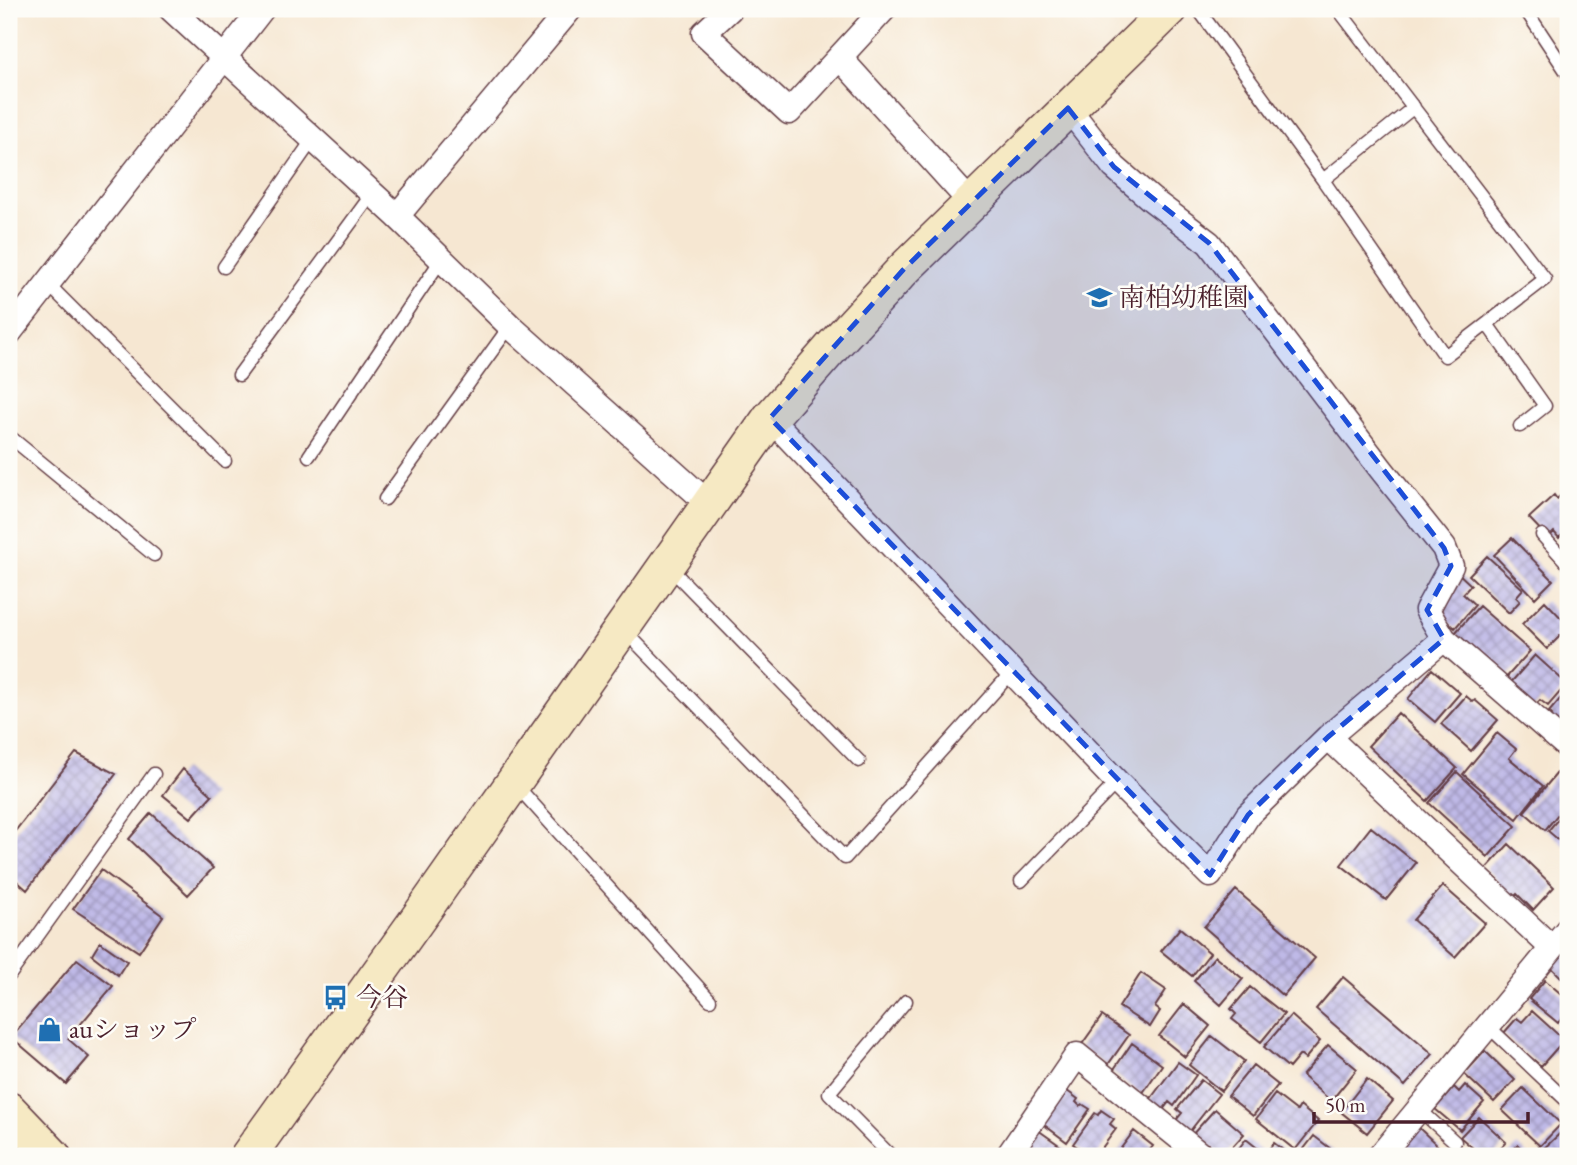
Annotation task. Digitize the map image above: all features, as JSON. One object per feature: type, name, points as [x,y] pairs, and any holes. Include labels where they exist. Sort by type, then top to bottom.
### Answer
[{"type":"street","points":[[171,9],[397,216],[510,326],[709,504]]},
{"type":"street","points":[[9,333],[262,9]]},
{"type":"street","points":[[397,216],[570,9]]},
{"type":"street","points":[[730,9],[704,33],[789,112],[884,9]]},
{"type":"street","points":[[248,1156],[770,418],[895,279],[1170,9]]},
{"type":"street","points":[[840,58],[972,204]]},
{"type":"street","points":[[1068,108],[1114,167],[1209,243],[1444,548],[1451,566],[1427,610],[1444,639],[1568,747]]},
{"type":"street","points":[[770,418],[862,517],[1210,876],[1248,814],[1328,737],[1444,639]]},
{"type":"street","points":[[1328,737],[1552,948]]},
{"type":"street","points":[[1380,1156],[1568,929]]},
{"type":"street","points":[[1008,1156],[1077,1055],[1202,1156]]},
{"type":"street","points":[[9,1110],[53,1156]]},
{"type":"lane","points":[[1198,9],[1445,356],[1545,279],[1338,9]]},
{"type":"lane","points":[[1525,9],[1568,74]]},
{"type":"lane","points":[[1322,180],[1414,107]]},
{"type":"lane","points":[[225,267],[313,139]]},
{"type":"lane","points":[[239,375],[372,194]]},
{"type":"lane","points":[[309,456],[441,260]]},
{"type":"lane","points":[[48,284],[225,461]]},
{"type":"lane","points":[[1487,324],[1545,406],[1520,426]]},
{"type":"lane","points":[[385,499],[510,326]]},
{"type":"lane","points":[[9,436],[154,555]]},
{"type":"lane","points":[[1542,535],[1568,564]]},
{"type":"lane","points":[[666,564],[859,761]]},
{"type":"lane","points":[[622,628],[845,858],[1012,672]]},
{"type":"lane","points":[[9,976],[154,774]]},
{"type":"lane","points":[[513,782],[709,1000]]},
{"type":"lane","points":[[1021,881],[1117,782]]},
{"type":"lane","points":[[891,1156],[829,1093],[906,1001]]},
{"type":"lane","points":[[1488,1026],[1568,1102]]},
{"type":"lane","points":[[1419,1109],[1455,1142]]},
{"type":"highlighted area","points":[[1068,108],[1114,167],[1209,243],[1444,548],[1451,566],[1427,610],[1444,639],[1328,737],[1248,815],[1210,875],[770,418],[903,270]]},
{"type":"building","points":[[1563,493],[1568,498],[1568,529],[1559,538],[1554,532],[1548,538],[1529,518],[1554,495],[1557,499]]},
{"type":"building","points":[[1512,538],[1553,580],[1535,598],[1494,555]]},
{"type":"building","points":[[1487,556],[1523,589],[1516,597],[1520,601],[1509,613],[1469,575]]},
{"type":"building","points":[[1456,571],[1471,585],[1463,594],[1475,605],[1455,628],[1440,614]]},
{"type":"building","points":[[1545,601],[1568,625],[1547,649],[1522,624]]},
{"type":"building","points":[[1479,606],[1530,651],[1505,679],[1455,633]]},
{"type":"building","points":[[1535,655],[1567,684],[1548,706],[1540,700],[1532,708],[1507,687]]},
{"type":"building","points":[[1432,669],[1460,693],[1435,722],[1408,699]]},
{"type":"building","points":[[1566,692],[1568,736],[1548,719],[1552,715],[1549,712]]},
{"type":"building","points":[[1466,696],[1473,702],[1475,700],[1498,720],[1471,751],[1441,724]]},
{"type":"building","points":[[1398,713],[1457,768],[1427,801],[1368,746]]},
{"type":"building","points":[[1497,733],[1516,749],[1509,758],[1543,786],[1517,819],[1463,774]]},
{"type":"building","points":[[76,753],[116,774],[27,890],[9,874],[9,839]]},
{"type":"building","points":[[183,769],[212,795],[191,818],[163,795]]},
{"type":"building","points":[[1457,772],[1516,826],[1488,857],[1429,803]]},
{"type":"building","points":[[1557,773],[1568,782],[1568,793],[1564,799],[1568,802],[1545,830],[1524,812]]},
{"type":"building","points":[[1568,807],[1568,848],[1548,831]]},
{"type":"building","points":[[151,813],[213,868],[188,895],[129,839]]},
{"type":"building","points":[[1371,827],[1416,863],[1386,900],[1341,865]]},
{"type":"building","points":[[1509,844],[1554,887],[1533,910],[1517,894],[1511,900],[1496,885],[1499,881],[1486,869]]},
{"type":"building","points":[[101,870],[163,916],[139,952],[73,909]]},
{"type":"building","points":[[1443,886],[1485,923],[1455,957],[1413,920]]},
{"type":"building","points":[[1236,890],[1315,958],[1283,996],[1204,927]]},
{"type":"building","points":[[1180,928],[1210,953],[1192,976],[1161,951]]},
{"type":"building","points":[[100,942],[127,961],[118,975],[92,955]]},
{"type":"building","points":[[1565,950],[1568,953],[1568,984],[1550,966]]},
{"type":"building","points":[[1215,956],[1243,979],[1221,1005],[1194,981]]},
{"type":"building","points":[[77,959],[113,986],[68,1039],[89,1057],[66,1084],[11,1037]]},
{"type":"building","points":[[1141,973],[1166,990],[1155,1007],[1160,1011],[1150,1027],[1119,1007]]},
{"type":"building","points":[[1343,977],[1433,1054],[1405,1086],[1316,1009]]},
{"type":"building","points":[[1545,980],[1568,1000],[1568,1010],[1558,1023],[1529,999]]},
{"type":"building","points":[[1250,987],[1284,1014],[1261,1042],[1232,1019],[1236,1014],[1231,1009]]},
{"type":"building","points":[[1184,1004],[1210,1026],[1185,1057],[1159,1036]]},
{"type":"building","points":[[1532,1011],[1564,1040],[1541,1066],[1503,1034],[1517,1018],[1522,1022]]},
{"type":"building","points":[[1291,1015],[1320,1041],[1305,1059],[1300,1055],[1289,1068],[1264,1047]]},
{"type":"building","points":[[1102,1016],[1129,1035],[1107,1066],[1080,1047]]},
{"type":"building","points":[[1212,1036],[1244,1061],[1221,1091],[1189,1065]]},
{"type":"building","points":[[1132,1043],[1162,1065],[1142,1094],[1112,1072]]},
{"type":"building","points":[[1328,1045],[1357,1069],[1331,1101],[1302,1076]]},
{"type":"building","points":[[1485,1051],[1515,1080],[1494,1102],[1464,1074]]},
{"type":"building","points":[[1178,1062],[1196,1075],[1174,1106],[1169,1102],[1159,1115],[1146,1105]]},
{"type":"building","points":[[1253,1065],[1278,1085],[1253,1116],[1228,1096]]},
{"type":"building","points":[[1367,1079],[1393,1101],[1367,1133],[1341,1112]]},
{"type":"building","points":[[1201,1080],[1219,1094],[1186,1136],[1172,1125],[1182,1113],[1177,1109]]},
{"type":"building","points":[[1465,1085],[1484,1102],[1460,1130],[1435,1109],[1454,1087],[1459,1092]]},
{"type":"building","points":[[1063,1088],[1078,1099],[1076,1102],[1080,1106],[1082,1104],[1090,1109],[1067,1142],[1039,1121]]},
{"type":"building","points":[[1523,1088],[1561,1124],[1540,1146],[1502,1110]]},
{"type":"building","points":[[1275,1094],[1297,1111],[1300,1106],[1318,1121],[1295,1150],[1256,1119]]},
{"type":"building","points":[[1215,1109],[1244,1134],[1224,1156],[1208,1144],[1204,1148],[1191,1136]]},
{"type":"building","points":[[1101,1110],[1114,1119],[1110,1124],[1116,1129],[1096,1156],[1091,1156],[1073,1144],[1095,1113],[1098,1115]]},
{"type":"building","points":[[1479,1117],[1506,1142],[1493,1156],[1482,1156],[1460,1137]]},
{"type":"building","points":[[1417,1126],[1440,1148],[1432,1156],[1390,1156]]},
{"type":"building","points":[[1568,1126],[1568,1156],[1546,1156],[1541,1151]]},
{"type":"building","points":[[1038,1130],[1069,1152],[1066,1156],[1037,1156],[1041,1152],[1029,1144]]},
{"type":"building","points":[[1134,1131],[1153,1146],[1145,1156],[1115,1156]]},
{"type":"building","points":[[1314,1136],[1340,1156],[1300,1154]]},
{"type":"building","points":[[1246,1139],[1265,1154],[1274,1143],[1288,1154],[1233,1156]]},
{"type":"building","points":[[1518,1145],[1530,1156],[1507,1156]]},
{"type":"place","name":"南柏幼稚園","points":[[1099,297]]},
{"type":"place","name":"今谷","points":[[336,997]]},
{"type":"place","name":"auショップ","points":[[49,1029]]}]
